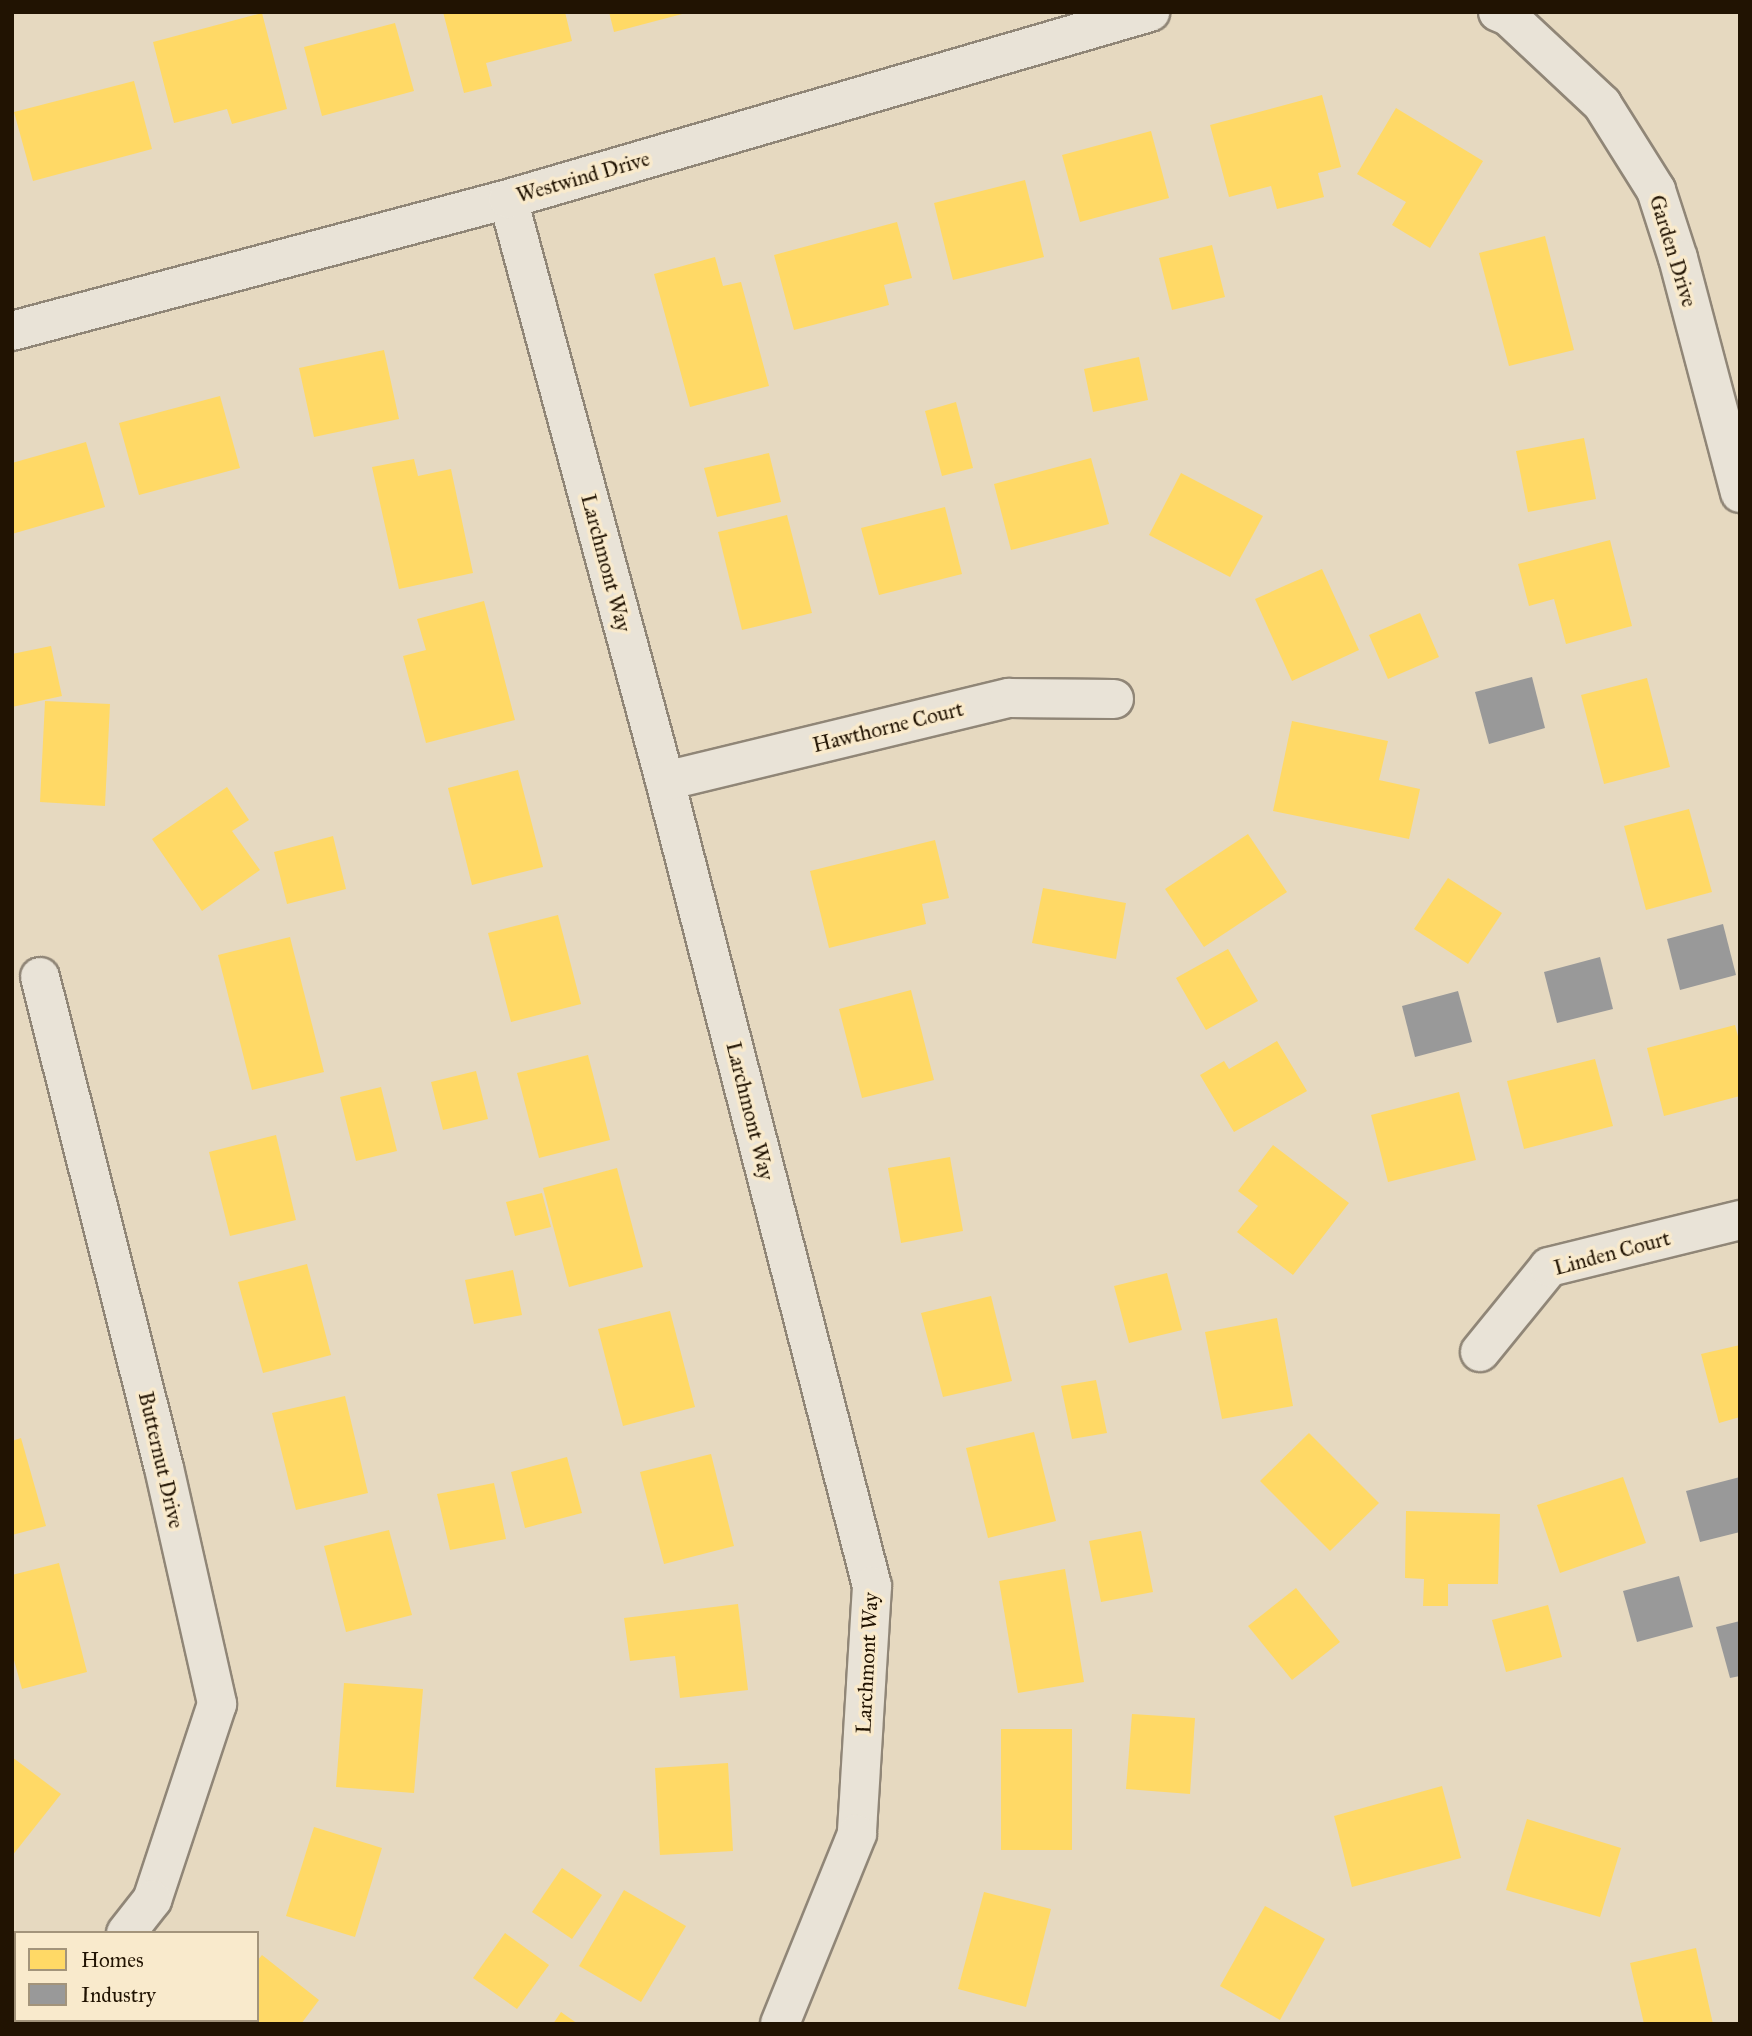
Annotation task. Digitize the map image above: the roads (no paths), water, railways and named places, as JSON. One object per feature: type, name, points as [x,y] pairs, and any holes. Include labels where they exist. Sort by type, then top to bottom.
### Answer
[{"type":"street","name":"Westwind Drive","points":[[12,331],[508,199],[1150,12]]},
{"type":"street","name":"Garden Drive","points":[[1505,14],[1602,104],[1656,190],[1678,258],[1740,492]]},
{"type":"street","name":"Larchmont Way","points":[[508,199],[665,780],[872,1586],[857,1834],[780,2024]]},
{"type":"street","name":"Hawthorne Court","points":[[665,780],[1009,698],[1114,699]]},
{"type":"street","name":"Butternut Drive","points":[[40,976],[164,1468],[217,1704],[152,1900],[128,1931]]},
{"type":"street","name":"Linden Court","points":[[1480,1352],[1549,1267],[1740,1220]]}]
